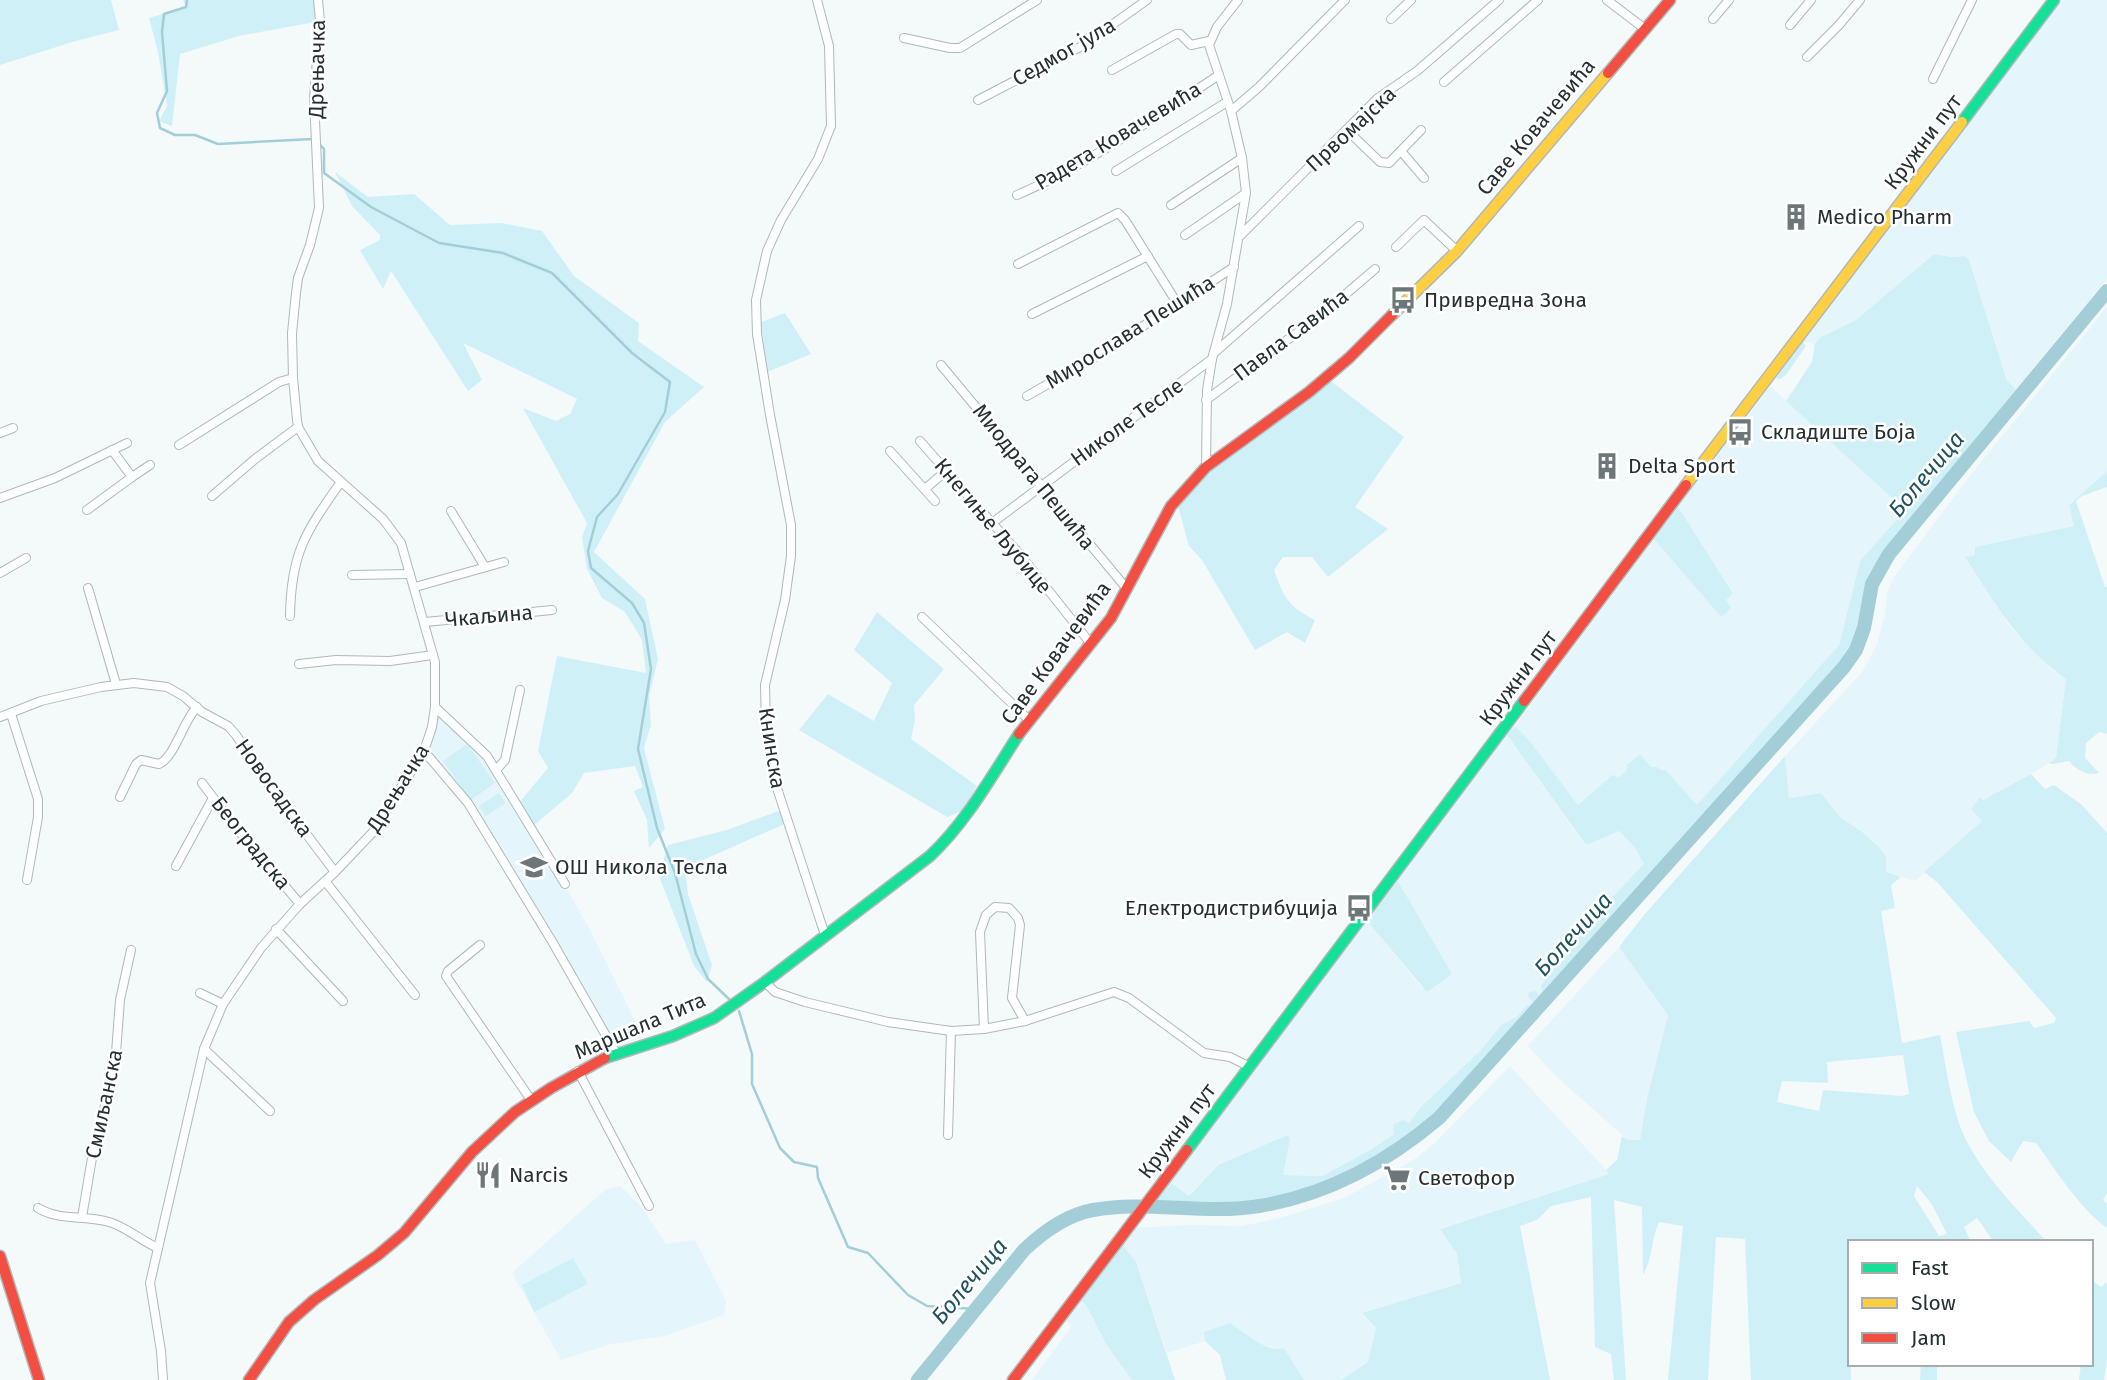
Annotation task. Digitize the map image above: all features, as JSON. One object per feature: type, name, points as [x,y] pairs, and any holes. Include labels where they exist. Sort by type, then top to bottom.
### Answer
[{"type":"street","name":"Дрењачка","points":[[163,1380],[150,1287],[204,1049],[223,1004],[276,929],[373,832],[424,751],[435,707],[433,654],[401,543],[383,519],[318,461],[298,427],[292,333],[298,278],[319,208],[314,99],[320,21],[318,0]]},
{"type":"street","name":"Книнска","points":[[817,0],[829,46],[832,118],[818,159],[781,220],[766,251],[756,300],[759,346],[791,524],[791,556],[782,615],[765,685],[764,709],[775,782],[825,935]]},
{"type":"street","points":[[904,38],[960,48],[1037,0]]},
{"type":"street","name":"Седмог јула","points":[[978,100],[1082,46],[1147,0]]},
{"type":"street","points":[[1206,467],[1206,400],[1213,356],[1234,268],[1246,193],[1229,106],[1209,48],[1209,41],[1235,3],[1224,0]]},
{"type":"street","points":[[1116,171],[1259,87],[1345,0]]},
{"type":"street","points":[[1391,19],[1411,0]]},
{"type":"street","name":"Првомајска","points":[[1239,237],[1378,98],[1417,71],[1499,0]]},
{"type":"street","points":[[1444,82],[1538,0]]},
{"type":"street","points":[[1607,0],[1645,29]]},
{"type":"street","name":"Саве Ковачевића","points":[[765,982],[930,856],[951,836],[967,816],[1028,720],[1111,618],[1171,506],[1206,467],[1341,366],[1457,251],[1670,0]]},
{"type":"street","points":[[1713,19],[1729,0]]},
{"type":"street","points":[[1790,25],[1811,0]]},
{"type":"street","points":[[1807,57],[1860,0]]},
{"type":"street","points":[[1933,79],[1972,0]]},
{"type":"street","name":"Кружни пут","points":[[1013,1380],[1250,1067],[1378,892],[2054,0]]},
{"type":"street","points":[[1112,70],[1176,34],[1180,34],[1191,45],[1209,41]]},
{"type":"street","name":"Радета Ковачевића","points":[[1017,195],[1039,186],[1139,128],[1219,75]]},
{"type":"street","points":[[1347,130],[1380,162],[1389,163],[1421,130]]},
{"type":"street","points":[[1401,151],[1424,178]]},
{"type":"street","points":[[1171,205],[1241,158]]},
{"type":"street","points":[[1185,235],[1246,193]]},
{"type":"street","points":[[1018,264],[1118,213],[1177,303]]},
{"type":"street","points":[[1396,247],[1424,220],[1457,251]]},
{"type":"street","name":"Николе Тесле","points":[[992,523],[1213,356],[1359,226]]},
{"type":"street","points":[[1032,314],[1147,256]]},
{"type":"street","name":"Мирослава Пешића","points":[[1027,396],[1097,356],[1234,268]]},
{"type":"street","name":"Павла Савића","points":[[1206,400],[1325,312],[1376,269]]},
{"type":"street","name":"Миодрага Пешића","points":[[941,365],[1127,589]]},
{"type":"street","points":[[178,445],[279,382],[293,378]]},
{"type":"street","points":[[212,496],[298,427]]},
{"type":"street","points":[[0,433],[13,428]]},
{"type":"street","name":"Кнегиње Љубице","points":[[920,441],[992,523],[1091,644]]},
{"type":"street","points":[[0,498],[55,478],[127,443]]},
{"type":"street","points":[[112,450],[132,477]]},
{"type":"street","points":[[890,452],[935,501]]},
{"type":"street","points":[[87,510],[150,465]]},
{"type":"street","points":[[925,489],[946,471]]},
{"type":"street","points":[[290,616],[291,579],[299,550],[340,483]]},
{"type":"street","points":[[452,511],[485,567]]},
{"type":"street","points":[[0,573],[26,558]]},
{"type":"street","points":[[415,587],[504,562]]},
{"type":"street","points":[[352,575],[410,575]]},
{"type":"street","points":[[88,588],[116,684]]},
{"type":"street","name":"Чкаљина","points":[[425,622],[552,610]]},
{"type":"street","points":[[922,617],[1028,720]]},
{"type":"street","points":[[299,664],[336,660],[390,661],[433,654]]},
{"type":"street","name":"Новосадска","points":[[0,718],[41,701],[116,684],[167,687],[228,726],[335,872]]},
{"type":"street","points":[[496,770],[505,760],[520,690]]},
{"type":"street","points":[[120,797],[136,764],[141,760],[159,764],[166,760],[197,707]]},
{"type":"street","points":[[435,707],[486,756],[565,884]]},
{"type":"street","points":[[11,714],[38,799],[38,817],[27,880]]},
{"type":"street","points":[[424,751],[468,803],[553,943],[616,1054]]},
{"type":"street","name":"Београдска","points":[[202,783],[300,904]]},
{"type":"street","points":[[176,866],[213,798]]},
{"type":"street","points":[[326,881],[415,995]]},
{"type":"street","points":[[984,1029],[980,932],[985,915],[995,907],[1009,908],[1020,925],[1012,992],[1025,1021]]},
{"type":"street","points":[[276,929],[343,1001]]},
{"type":"street","points":[[480,945],[448,971],[446,976],[531,1100]]},
{"type":"street","name":"Смиљанска","points":[[82,1217],[92,1158],[116,1066],[120,1000],[131,950]]},
{"type":"street","points":[[765,982],[775,992],[806,1002],[888,1022],[951,1031],[984,1029],[1025,1021],[1108,993],[1122,994],[1204,1053],[1230,1057],[1250,1067]]},
{"type":"street","name":"Маршала Тита","points":[[250,1380],[289,1322],[404,1233],[472,1152],[501,1123],[531,1100],[578,1071],[616,1054],[705,1023],[765,982]]},
{"type":"street","points":[[200,993],[223,1004]]},
{"type":"street","points":[[948,1135],[951,1031]]},
{"type":"street","points":[[204,1049],[270,1111]]},
{"type":"street","points":[[578,1071],[649,1206]]},
{"type":"street","points":[[38,1208],[50,1215],[82,1217],[117,1224],[158,1248]]},
{"type":"street","points":[[0,1256],[39,1380]]},
{"type":"shaded area","points":[[0,0],[111,0],[119,30],[0,65]]},
{"type":"shaded area","points":[[183,0],[318,0],[320,21],[239,36],[180,54],[172,126],[159,121],[167,106],[149,18],[186,7]]},
{"type":"shaded area","points":[[2062,0],[2107,0],[2107,279],[2016,389],[2007,381],[1969,261],[1965,256],[1934,254],[1856,320],[1821,337],[1815,347],[1810,342],[1803,342]]},
{"type":"shaded area","points":[[335,172],[368,197],[414,194],[450,225],[501,223],[542,231],[574,276],[639,323],[638,341],[704,387],[665,422],[594,552],[645,599],[658,659],[649,697],[651,725],[644,748],[665,829],[649,848],[647,820],[634,791],[643,787],[635,766],[584,773],[572,793],[532,827],[518,804],[548,768],[538,751],[557,656],[646,673],[642,640],[625,612],[602,598],[587,569],[582,537],[587,523],[523,408],[556,421],[570,414],[577,399],[463,343],[482,380],[468,391],[391,271],[383,289],[360,250],[380,240],[380,235],[352,206]]},
{"type":"shaded area","points":[[1934,254],[1965,256],[1969,260],[2007,381],[2016,389],[1876,566],[1868,583],[1857,638],[1841,665],[1477,1070],[1408,1138],[1341,1175],[1290,1193],[1238,1201],[1154,1204],[1171,1183],[1189,1196],[1218,1165],[1288,1135],[1290,1139],[1283,1175],[1322,1176],[1394,1134],[1393,1125],[1403,1120],[1409,1123],[1421,1107],[1481,1050],[1501,1025],[1531,1005],[1533,1002],[1528,997],[1529,992],[1536,991],[1539,995],[1541,986],[1590,921],[1644,864],[1635,848],[1619,831],[1586,845],[1507,735],[1515,726],[1529,740],[1578,805],[1612,775],[1619,777],[1627,770],[1627,765],[1640,754],[1651,767],[1665,769],[1697,805],[1839,645],[1860,561],[1905,510],[1786,401],[1812,362],[1815,344],[1821,337],[1856,320]]},
{"type":"shaded area","points":[[2107,307],[2107,471],[2069,505],[2074,526],[1976,547],[1975,556],[1966,557],[2010,627],[2050,668],[2066,679],[2056,759],[1982,800],[1982,821],[1915,881],[1886,872],[1861,831],[1840,817],[1821,793],[1788,798],[1785,756],[1862,672],[1877,645],[1887,593],[1894,577],[1972,473]]},
{"type":"shaded area","points":[[785,313],[811,354],[767,372],[761,322]]},
{"type":"shaded area","points":[[1803,342],[1806,346],[1786,375],[1780,379],[1776,378]]},
{"type":"shaded area","points":[[1328,379],[1404,437],[1355,507],[1388,529],[1328,577],[1312,557],[1283,557],[1274,570],[1284,594],[1293,605],[1315,620],[1305,643],[1287,632],[1255,650],[1202,560],[1189,546],[1177,502],[1203,475]]},
{"type":"shaded area","points":[[1770,386],[1905,510],[1860,561],[1839,645],[1697,806],[1665,769],[1628,770],[1618,777],[1612,775],[1578,805],[1529,740],[1515,726],[1654,539],[1720,616],[1730,608],[1725,600],[1733,592],[1678,507]]},
{"type":"shaded area","points":[[2107,471],[2107,487],[2076,501],[2107,587],[2107,734],[2099,732],[2086,743],[2085,758],[2099,773],[2090,774],[2079,770],[2069,761],[2049,763],[2056,758],[2066,679],[2021,638],[1965,557],[1975,555],[1975,547],[2074,526],[2069,505]]},
{"type":"shaded area","points":[[1678,507],[1733,593],[1726,600],[1731,608],[1721,617],[1654,539]]},
{"type":"shaded area","points":[[877,612],[944,669],[914,705],[915,720],[911,739],[977,786],[962,811],[947,817],[799,730],[828,694],[874,721],[892,683],[854,650]]},
{"type":"shaded area","name":"ОШ Никола Тесла","points":[[440,710],[486,756],[532,827],[589,928],[643,1037],[617,1047],[504,851],[427,751]]},
{"type":"shaded area","points":[[1507,735],[1585,845],[1619,831],[1635,848],[1644,864],[1531,1005],[1501,1025],[1481,1050],[1409,1124],[1372,1149],[1322,1176],[1282,1175],[1289,1139],[1218,1165],[1188,1196],[1168,1181],[1367,921],[1422,988],[1452,974],[1398,881]]},
{"type":"shaded area","points":[[467,744],[495,783],[471,800],[443,761]]},
{"type":"shaded area","points":[[1785,756],[1789,798],[1821,793],[1840,817],[1880,848],[1886,857],[1886,872],[1901,877],[1891,885],[1895,908],[1881,911],[1902,1043],[1940,1035],[1953,1103],[1966,1140],[1993,1181],[2045,1240],[1993,1240],[1977,1218],[1964,1227],[1970,1240],[1848,1240],[1848,1366],[1851,1366],[1851,1380],[1751,1380],[1745,1239],[1716,1237],[1708,1380],[1668,1380],[1683,1226],[1659,1222],[1643,1275],[1642,1207],[1614,1200],[1626,1380],[1614,1380],[1611,1354],[1595,1347],[1591,1197],[1551,1206],[1537,1220],[1520,1226],[1550,1380],[1341,1380],[1368,1362],[1376,1328],[1362,1313],[1461,1283],[1457,1254],[1440,1229],[1609,1174],[1606,1170],[1617,1160],[1622,1136],[1628,1140],[1640,1140],[1647,1098],[1668,1015],[1619,947],[1644,915]],"holes":[[[1903,1055],[1909,1094],[1902,1096],[1823,1090],[1819,1111],[1777,1102],[1782,1081],[1828,1083],[1827,1062]],[[1917,1186],[1931,1203],[1947,1234],[1939,1236],[1914,1196]]]},
{"type":"shaded area","points":[[2031,774],[2045,789],[2054,785],[2082,805],[2107,833],[2107,1193],[2103,1200],[2107,1204],[2107,1228],[2077,1199],[2036,1143],[2023,1141],[2011,1162],[1989,1141],[1974,1112],[1956,1032],[2029,1021],[2034,1028],[2054,1023],[2056,1018],[1937,882],[1924,872],[1982,821],[1971,809],[1980,797],[1983,800]]},
{"type":"shaded area","points":[[499,793],[506,803],[486,816],[479,806]]},
{"type":"shaded area","points":[[784,809],[789,822],[685,868],[688,894],[712,965],[707,982],[694,966],[659,876],[668,845],[727,830]]},
{"type":"shaded area","points":[[1398,881],[1452,974],[1427,992],[1367,921]]},
{"type":"shaded area","points":[[1619,947],[1668,1015],[1647,1098],[1640,1140],[1628,1140],[1557,1077],[1528,1046]]},
{"type":"shaded area","points":[[1510,1066],[1610,1174],[1441,1228],[1457,1254],[1461,1283],[1362,1313],[1376,1328],[1368,1363],[1341,1380],[1304,1380],[1284,1348],[1277,1350],[1205,1332],[1205,1341],[1167,1353],[1136,1262],[1122,1244],[1134,1228],[1242,1226],[1280,1218],[1344,1198],[1415,1159],[1434,1144]]},
{"type":"shaded area","points":[[620,1186],[640,1205],[666,1244],[695,1240],[726,1301],[724,1315],[664,1336],[611,1344],[561,1360],[512,1273],[606,1189]]},
{"type":"shaded area","points":[[1122,1244],[1136,1262],[1175,1380],[1132,1380],[1106,1344],[1086,1305],[1080,1300]]},
{"type":"shaded area","points":[[573,1258],[588,1284],[534,1312],[522,1285]]},
{"type":"shaded area","points":[[2093,1281],[2101,1287],[2107,1282],[2107,1359],[2104,1380],[2079,1380],[2081,1366],[2093,1366]]},
{"type":"shaded area","points":[[1080,1300],[1086,1305],[1106,1344],[1132,1380],[1032,1380],[1072,1326],[1065,1320]]},
{"type":"shaded area","points":[[1230,1323],[1264,1345],[1284,1348],[1304,1380],[1226,1380],[1220,1355],[1205,1341],[1204,1332]]},
{"type":"shaded area","points":[[1921,1366],[1937,1366],[1937,1380],[1920,1380]]},
{"type":"waterway","points":[[187,0],[186,7],[164,14],[162,32],[167,91],[157,113],[160,128],[175,135],[195,135],[218,144],[312,139]]},
{"type":"waterway","points":[[320,145],[324,149],[324,173],[371,207],[439,243],[503,253],[552,273],[632,353],[670,382],[665,412],[618,494],[597,517],[588,551],[591,568],[632,603],[644,623],[651,669],[638,749],[657,828],[675,873],[696,954],[708,979],[729,999]]},
{"type":"waterway","name":"Болечица","points":[[918,1380],[1024,1250],[1064,1220],[1083,1212],[1113,1207],[1217,1209],[1284,1201],[1355,1175],[1398,1149],[1439,1118],[1844,667],[1856,650],[1864,628],[1872,584],[1889,554],[2107,291]]},
{"type":"waterway","points":[[739,1011],[752,1054],[752,1084],[780,1148],[794,1162],[817,1167],[818,1178],[848,1247],[868,1253],[908,1295],[927,1306],[975,1309]]},
{"type":"traffic: fast","points":[[1962,122],[2054,0]]},
{"type":"traffic: fast","points":[[1187,1150],[1524,701]]},
{"type":"traffic: fast","points":[[605,1058],[673,1036],[714,1018],[930,856],[967,813],[1019,734]]},
{"type":"traffic: slow","points":[[1393,314],[1457,251],[1608,73]]},
{"type":"traffic: slow","points":[[1686,485],[1962,122]]},
{"type":"traffic: jam","points":[[1608,73],[1670,0]]},
{"type":"traffic: jam","points":[[1019,734],[1111,618],[1171,506],[1206,467],[1309,392],[1349,358],[1393,314]]},
{"type":"traffic: jam","points":[[1524,701],[1686,485]]},
{"type":"traffic: jam","points":[[249,1380],[289,1322],[404,1233],[472,1152],[515,1112],[605,1058]]},
{"type":"traffic: jam","points":[[1013,1380],[1187,1150]]},
{"type":"traffic: jam","points":[[0,1256],[39,1380]]},
{"type":"place","name":"Medico Pharm","points":[[1796,217]]},
{"type":"place","name":"Привредна Зона","points":[[1403,300]]},
{"type":"place","name":"Складиште Боја","points":[[1740,432]]},
{"type":"place","name":"Delta Sport","points":[[1607,466]]},
{"type":"place","name":"ОШ Никола Тесла","points":[[534,867]]},
{"type":"place","name":"Електродистрибуција","points":[[1359,908]]},
{"type":"place","name":"Narcis","points":[[488,1175]]},
{"type":"place","name":"Светофор","points":[[1397,1178]]}]
